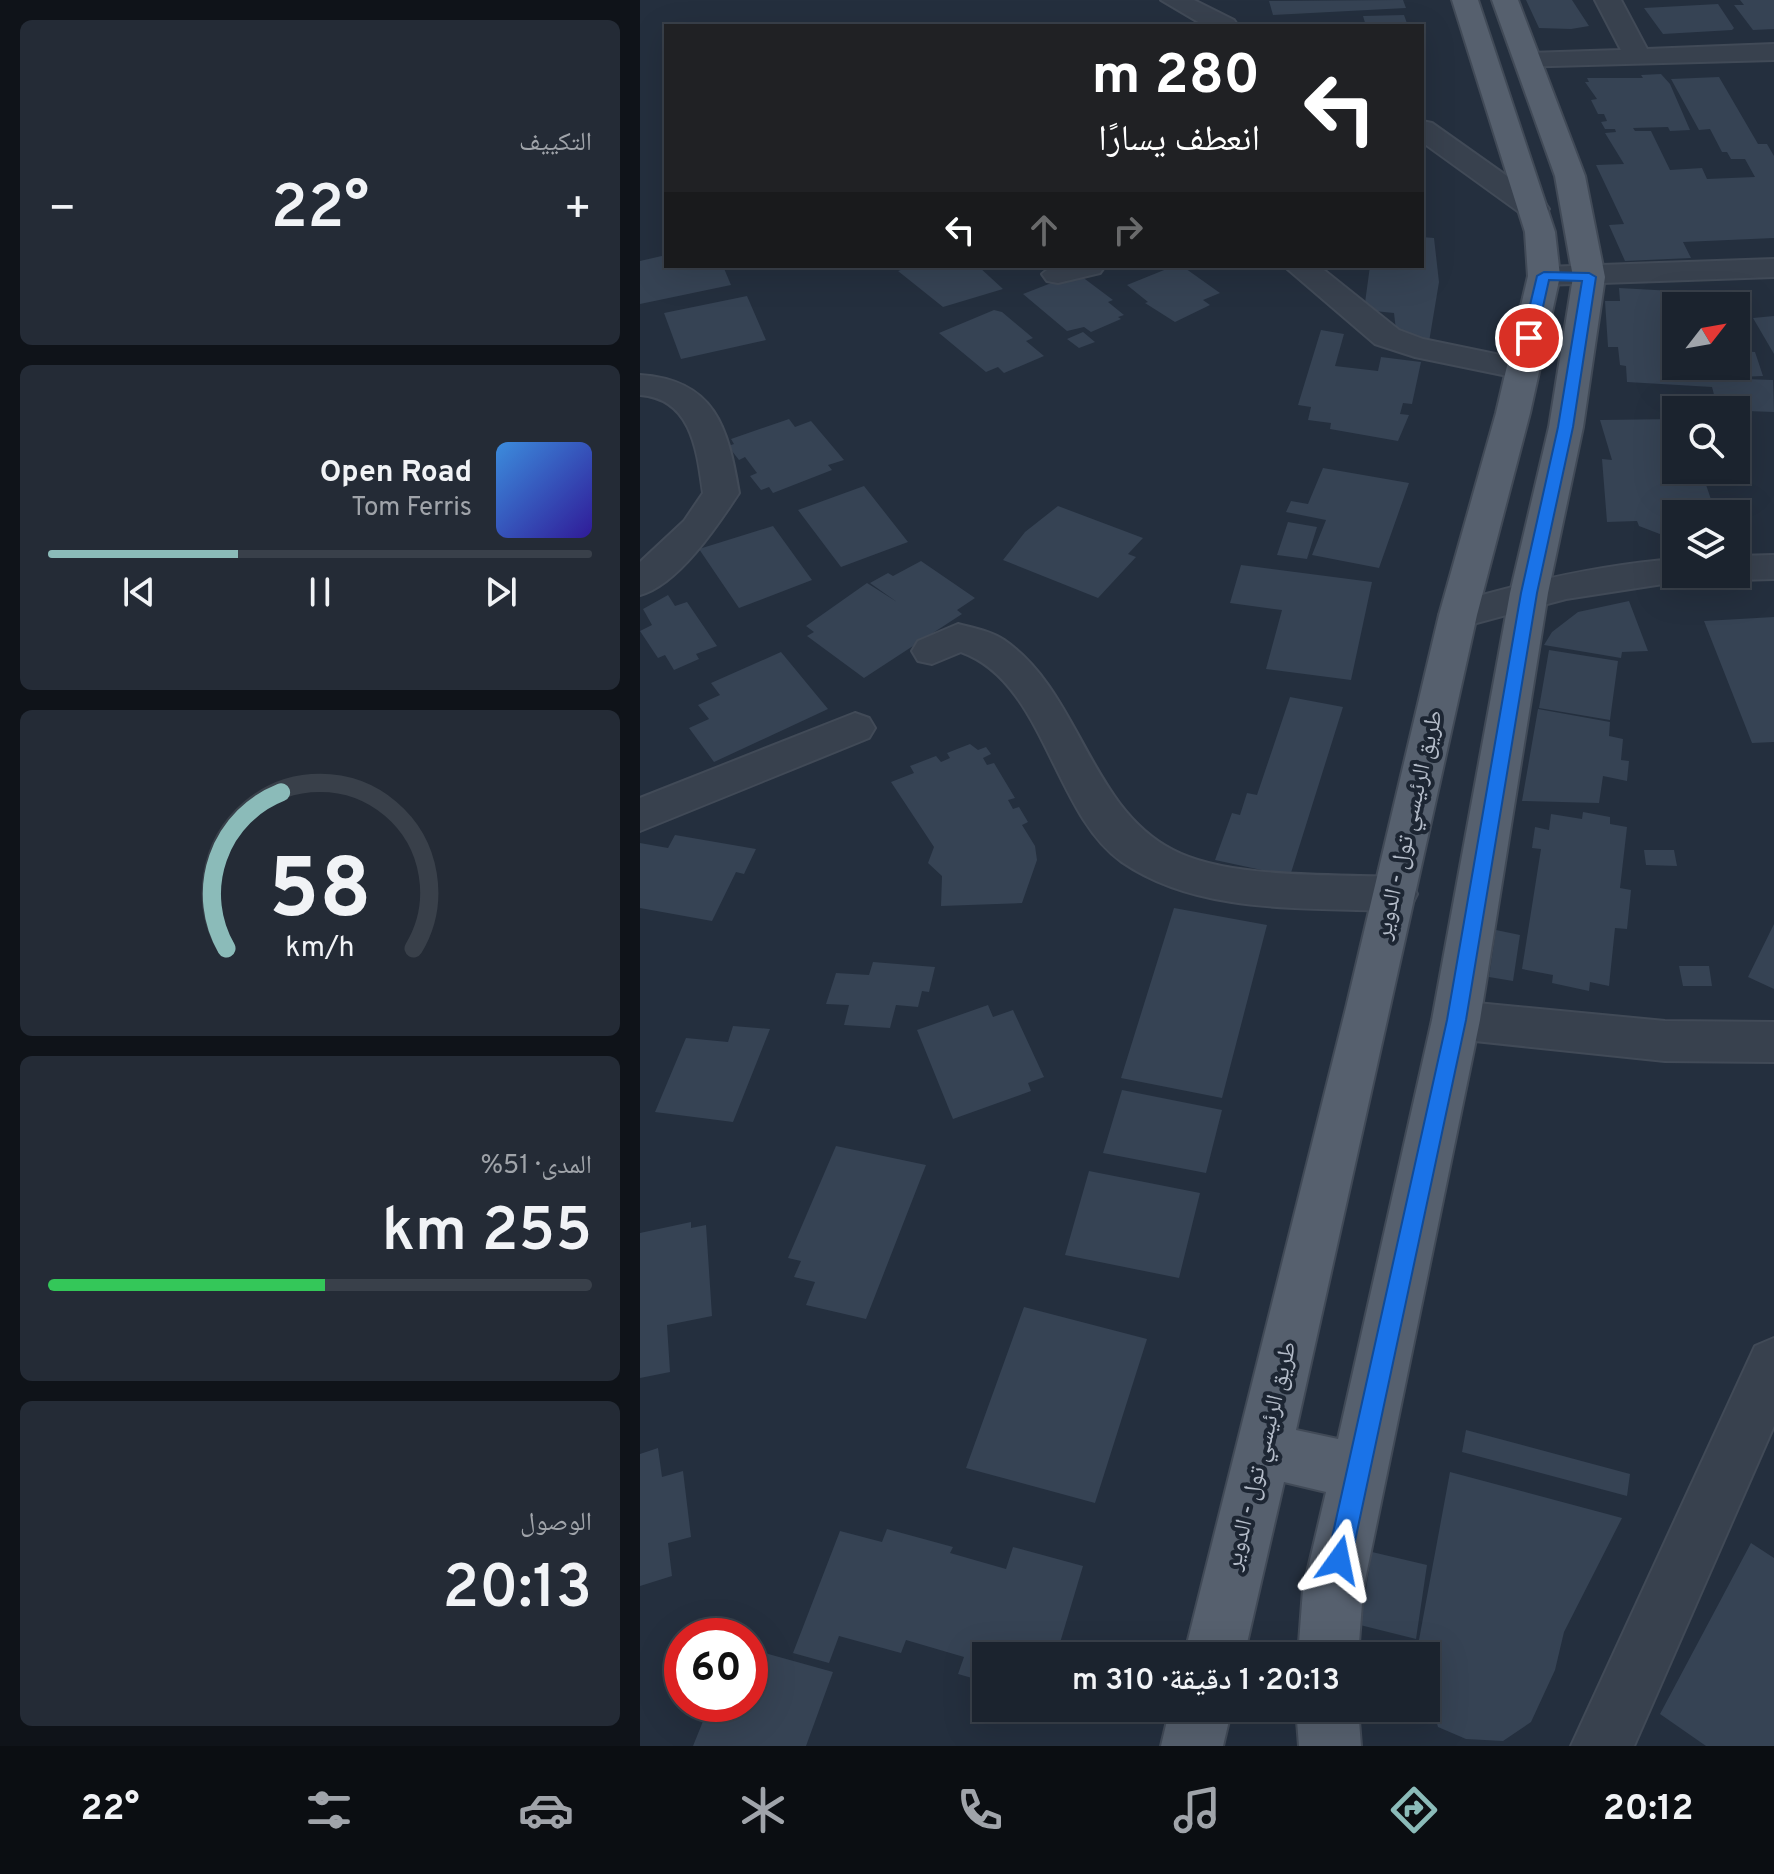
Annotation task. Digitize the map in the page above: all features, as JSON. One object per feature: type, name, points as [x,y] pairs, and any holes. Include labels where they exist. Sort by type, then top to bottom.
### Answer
[{"type":"main road","name":"طريق الرئيسي تول - الدوير","points":[[1217,1642],[1458,615],[1544,276],[1540,232],[1534,209],[1465,0]]},
{"type":"main road","points":[[1329,1642],[1333,1590],[1456,1020],[1529,593],[1566,427],[1589,277],[1570,176],[1505,0]]},
{"type":"main road","points":[[1264,1450],[1358,1471]]},
{"type":"main road","points":[[1192,1746],[1198,1722]]},
{"type":"main road","points":[[1328,1722],[1330,1746]]},
{"type":"street","points":[[1174,0],[1221,24]]},
{"type":"street","points":[[1608,0],[1638,57]]},
{"type":"street","points":[[1529,61],[1774,52]]},
{"type":"street","points":[[1424,130],[1534,209]]},
{"type":"street","points":[[1058,274],[1081,268]]},
{"type":"street","points":[[1302,268],[1387,337],[1415,347],[1522,369]]},
{"type":"street","points":[[1544,276],[1589,277],[1774,268]]},
{"type":"street","points":[[640,385],[654,384],[678,391],[696,405],[709,430],[721,493],[697,529],[640,583]]},
{"type":"street","points":[[1750,568],[1774,567]]},
{"type":"street","points":[[1458,615],[1529,593],[1662,572]]},
{"type":"street","points":[[932,651],[958,637],[981,644],[1005,660],[1051,724],[1113,824],[1133,848],[1173,870],[1217,882],[1395,894]]},
{"type":"street","points":[[640,815],[855,728]]},
{"type":"street","points":[[1456,1020],[1665,1041],[1774,1042]]},
{"type":"street","points":[[1602,1746],[1774,1364]]},
{"type":"building","points":[[1403,0],[1406,8],[1273,15],[1269,1]]},
{"type":"building","points":[[1526,0],[1572,0],[1589,26],[1539,28]]},
{"type":"building","points":[[1740,0],[1774,0],[1774,29],[1753,30],[1734,5],[1744,5]]},
{"type":"building","points":[[1718,4],[1734,28],[1732,30],[1663,34],[1644,8]]},
{"type":"building","points":[[1404,15],[1407,24],[1365,24],[1363,16]]},
{"type":"building","points":[[1661,74],[1670,84],[1690,130],[1633,128],[1635,131],[1651,131],[1670,170],[1702,168],[1707,179],[1755,177],[1745,159],[1731,159],[1727,152],[1722,152],[1710,129],[1699,130],[1671,79],[1719,77],[1758,144],[1767,144],[1774,156],[1774,238],[1683,242],[1691,258],[1625,261],[1609,225],[1624,224],[1596,165],[1624,164],[1605,133],[1616,132],[1615,129],[1605,129],[1601,122],[1607,121],[1604,114],[1598,114],[1591,100],[1597,99],[1585,82],[1589,82],[1587,78],[1643,78],[1641,75]]},
{"type":"building","points":[[1424,237],[1434,238],[1439,282],[1429,342],[1397,339],[1394,313],[1364,310],[1370,268],[1424,268]]},
{"type":"building","points":[[664,255],[664,268],[724,268],[731,285],[640,304],[640,261]]},
{"type":"building","points":[[906,268],[980,268],[1003,289],[943,307],[898,271]]},
{"type":"building","points":[[1169,268],[1185,268],[1220,293],[1203,300],[1210,305],[1175,322],[1145,303],[1148,302],[1127,285]]},
{"type":"building","points":[[1077,273],[1113,300],[1108,302],[1124,315],[1118,317],[1121,319],[1091,332],[1084,327],[1067,331],[1023,294]]},
{"type":"building","points":[[1619,288],[1691,292],[1662,292],[1662,380],[1773,380],[1774,412],[1750,411],[1750,396],[1714,396],[1712,387],[1627,382],[1626,366],[1620,365],[1618,347],[1608,347],[1605,301],[1620,301]]},
{"type":"building","points":[[747,296],[766,340],[681,359],[664,313]]},
{"type":"building","points":[[994,310],[1002,312],[1033,338],[1026,341],[1044,356],[1004,373],[998,367],[986,372],[939,333]]},
{"type":"building","points":[[1774,316],[1774,354],[1753,318]]},
{"type":"building","points":[[1321,330],[1344,334],[1335,366],[1378,371],[1381,357],[1421,362],[1412,404],[1403,403],[1400,414],[1409,415],[1398,441],[1330,429],[1331,423],[1308,420],[1311,407],[1298,405]]},
{"type":"building","points":[[1083,332],[1095,342],[1079,348],[1067,339]]},
{"type":"building","points":[[1750,352],[1755,352],[1763,376],[1750,377]]},
{"type":"building","points":[[789,419],[795,427],[811,421],[844,460],[828,465],[832,470],[773,493],[769,487],[761,490],[750,476],[757,473],[745,457],[739,460],[728,446],[734,444],[731,439]]},
{"type":"building","points":[[1662,419],[1662,484],[1706,484],[1711,500],[1662,500],[1662,535],[1639,526],[1637,521],[1607,522],[1602,459],[1612,460],[1600,420]]},
{"type":"building","points":[[1323,468],[1409,483],[1379,568],[1312,555],[1326,520],[1286,512],[1291,501],[1308,504]]},
{"type":"building","points":[[864,486],[908,542],[841,567],[798,510]]},
{"type":"building","points":[[1058,506],[1143,538],[1128,554],[1136,557],[1098,598],[1003,560],[1025,532]]},
{"type":"building","points":[[1288,522],[1317,527],[1307,559],[1277,555]]},
{"type":"building","points":[[773,526],[812,580],[739,608],[699,549]]},
{"type":"building","points":[[921,561],[975,598],[957,610],[962,614],[864,678],[807,636],[814,632],[806,626],[867,583],[897,602],[870,583],[888,573],[893,576]]},
{"type":"building","points":[[1241,565],[1372,582],[1351,680],[1266,669],[1282,610],[1230,603]]},
{"type":"building","points":[[668,595],[675,606],[687,602],[717,646],[696,654],[699,659],[674,670],[665,655],[658,658],[640,631],[652,625],[643,609]]},
{"type":"building","points":[[1629,601],[1648,651],[1622,652],[1621,658],[1544,645],[1552,632],[1578,612]]},
{"type":"building","points":[[1774,617],[1774,742],[1752,743],[1704,621]]},
{"type":"building","points":[[1549,650],[1618,661],[1610,720],[1539,708]]},
{"type":"building","points":[[781,652],[828,709],[714,762],[689,728],[709,719],[698,705],[720,695],[711,683]]},
{"type":"building","points":[[1290,697],[1343,707],[1290,876],[1215,860],[1232,813],[1240,815],[1247,793],[1257,795]]},
{"type":"building","points":[[1538,709],[1610,722],[1609,736],[1623,739],[1621,760],[1629,761],[1627,781],[1603,776],[1599,803],[1522,801]]},
{"type":"building","points":[[970,744],[978,750],[986,747],[991,754],[983,758],[987,765],[994,763],[1015,798],[1008,800],[1013,809],[1019,807],[1028,822],[1022,825],[1035,846],[1037,860],[1022,903],[941,906],[942,876],[928,863],[934,847],[891,782],[914,773],[910,766],[936,756],[941,762],[950,758],[947,753]]},
{"type":"building","points":[[1583,812],[1610,817],[1610,824],[1627,827],[1620,888],[1631,890],[1627,929],[1615,928],[1609,986],[1590,982],[1589,991],[1552,983],[1553,975],[1522,969],[1541,849],[1532,848],[1535,827],[1549,830],[1551,814],[1582,819]]},
{"type":"building","points":[[675,835],[756,849],[744,874],[736,872],[712,921],[640,908],[640,843],[668,848]]},
{"type":"building","points":[[1644,850],[1674,850],[1677,866],[1646,865]]},
{"type":"building","points":[[1174,908],[1267,925],[1222,1098],[1121,1078]]},
{"type":"building","points":[[1774,924],[1774,989],[1748,977]]},
{"type":"building","points":[[1496,930],[1520,935],[1513,981],[1489,977]]},
{"type":"building","points":[[873,962],[935,967],[929,992],[922,991],[918,1007],[896,1005],[890,1028],[844,1025],[849,1005],[826,1004],[836,973],[869,975]]},
{"type":"building","points":[[1679,966],[1709,966],[1712,986],[1683,986]]},
{"type":"building","points":[[988,1005],[993,1017],[1013,1010],[1044,1077],[1028,1083],[1031,1091],[953,1119],[917,1030]]},
{"type":"building","points":[[733,1026],[770,1029],[733,1122],[655,1112],[686,1038],[728,1042]]},
{"type":"building","points":[[1122,1090],[1222,1110],[1206,1173],[1103,1153]]},
{"type":"building","points":[[836,1146],[926,1165],[866,1319],[806,1305],[815,1282],[794,1277],[801,1261],[788,1258]]},
{"type":"building","points":[[1089,1171],[1200,1193],[1179,1278],[1065,1255]]},
{"type":"building","points":[[691,1222],[691,1228],[706,1225],[712,1316],[667,1325],[670,1372],[640,1378],[640,1233]]},
{"type":"building","points":[[1024,1307],[1147,1339],[1095,1503],[966,1468]]},
{"type":"building","points":[[1466,1430],[1630,1474],[1627,1496],[1462,1452]]},
{"type":"building","points":[[658,1448],[662,1477],[683,1471],[691,1537],[668,1543],[672,1576],[640,1586],[640,1454]]},
{"type":"building","points":[[1450,1472],[1622,1518],[1564,1632],[1555,1670],[1531,1722],[1503,1741],[1466,1739],[1438,1727],[1440,1642],[1419,1642]]},
{"type":"building","points":[[887,1529],[953,1547],[950,1553],[1006,1569],[1013,1547],[1083,1566],[1060,1642],[972,1642],[972,1678],[958,1674],[964,1657],[906,1640],[901,1653],[839,1636],[829,1663],[793,1653],[840,1531],[882,1542]]},
{"type":"building","points":[[1751,1543],[1774,1558],[1774,1746],[1706,1746],[1660,1714]]},
{"type":"building","points":[[1372,1552],[1427,1565],[1416,1639],[1360,1625]]},
{"type":"building","points":[[768,1654],[833,1672],[806,1746],[693,1746],[703,1722],[768,1722]]},
{"type":"route","points":[[1339,1560],[1456,1020],[1529,593],[1566,427],[1589,277],[1544,276],[1529,338]]}]
